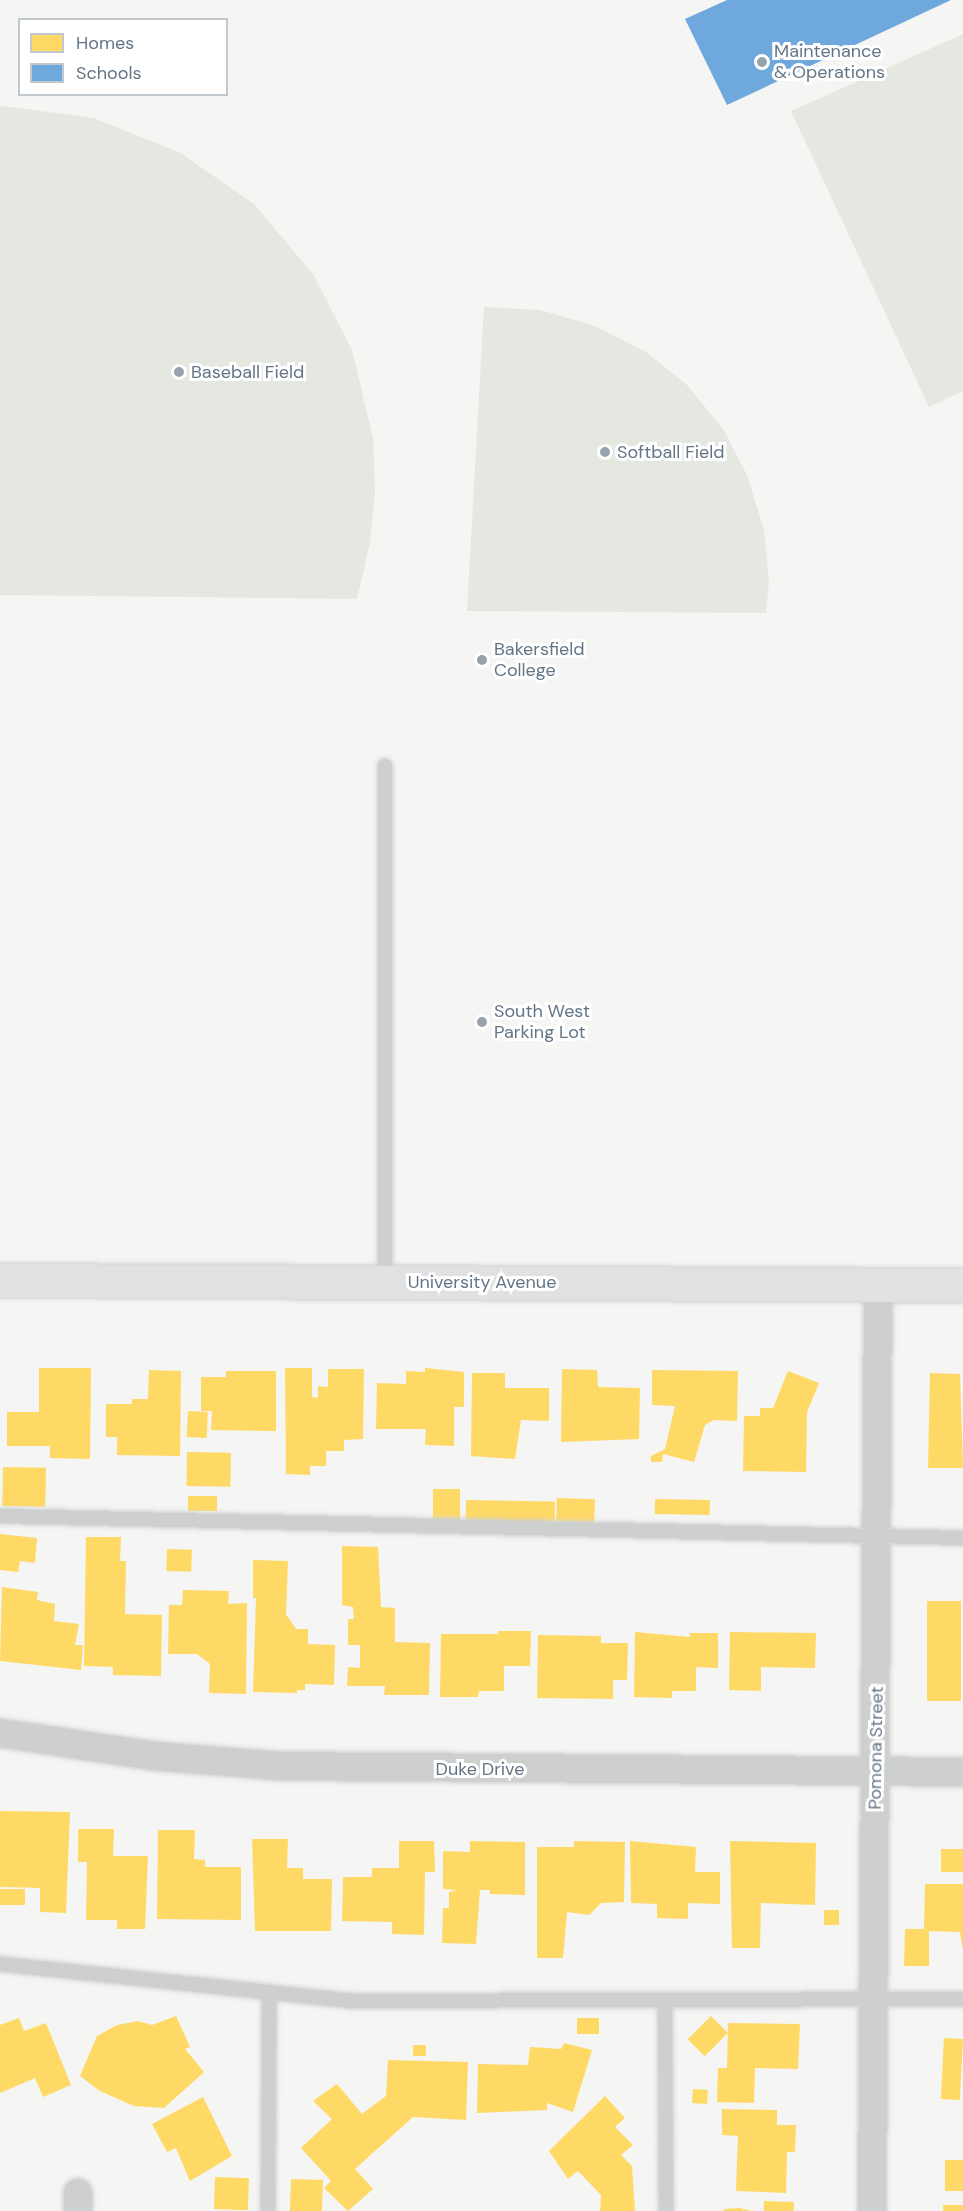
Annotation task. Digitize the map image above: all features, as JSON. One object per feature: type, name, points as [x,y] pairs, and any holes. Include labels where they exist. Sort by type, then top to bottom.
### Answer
[{"type":"street","name":"University Avenue","points":[[0,1280],[963,1285]]},
{"type":"street","name":"Pomona Street","points":[[872,2211],[878,1284]]},
{"type":"street","name":"Duke Drive","points":[[0,1733],[153,1756],[279,1766],[963,1772]]},
{"type":"lane","points":[[385,766],[385,1282]]},
{"type":"lane","points":[[0,1516],[963,1538]]},
{"type":"lane","points":[[0,1964],[350,2001],[963,2000]]},
{"type":"lane","points":[[268,2211],[269,1992]]},
{"type":"lane","points":[[665,2000],[666,2211]]},
{"type":"shaded area","points":[[963,34],[963,391],[929,407],[791,111]]},
{"type":"shaded area","name":"Baseball Field","points":[[0,107],[94,118],[179,152],[254,204],[313,274],[352,350],[373,438],[375,491],[370,543],[357,599],[0,595]]},
{"type":"shaded area","name":"Softball Field","points":[[484,307],[540,310],[595,326],[646,352],[687,385],[723,429],[747,475],[764,530],[769,582],[766,613],[467,611]]},
{"type":"building: Homes","points":[[39,1368],[91,1368],[90,1459],[50,1458],[50,1446],[7,1446],[7,1412],[39,1412]]},
{"type":"building: Homes","points":[[285,1368],[312,1368],[312,1397],[318,1398],[318,1386],[328,1387],[328,1369],[364,1369],[363,1439],[344,1440],[344,1451],[326,1451],[326,1466],[310,1466],[310,1475],[286,1474]]},
{"type":"building: Homes","points":[[425,1368],[464,1372],[464,1407],[454,1407],[454,1446],[425,1445],[426,1429],[376,1429],[377,1383],[406,1384],[406,1371],[425,1372]]},
{"type":"building: Homes","points":[[562,1369],[597,1370],[598,1387],[640,1388],[639,1439],[561,1442]]},
{"type":"building: Homes","points":[[149,1370],[181,1371],[180,1456],[117,1455],[117,1437],[106,1437],[106,1404],[132,1404],[132,1399],[148,1399]]},
{"type":"building: Homes","points":[[652,1370],[738,1371],[737,1421],[714,1420],[705,1425],[694,1462],[663,1454],[662,1462],[651,1462],[651,1456],[665,1449],[675,1406],[652,1405]]},
{"type":"building: Homes","points":[[226,1371],[276,1371],[276,1431],[211,1430],[212,1411],[201,1411],[201,1377],[226,1377]]},
{"type":"building: Homes","points":[[788,1371],[819,1383],[807,1412],[806,1472],[743,1471],[744,1416],[760,1416],[760,1408],[773,1408]]},
{"type":"building: Homes","points":[[472,1373],[505,1373],[505,1388],[549,1388],[549,1421],[521,1420],[515,1459],[471,1456]]},
{"type":"building: Homes","points":[[930,1373],[960,1374],[963,1468],[928,1468]]},
{"type":"building: Homes","points":[[188,1411],[208,1412],[207,1438],[187,1437]]},
{"type":"building: Homes","points":[[187,1452],[231,1453],[230,1487],[186,1486]]},
{"type":"building: Homes","points":[[3,1467],[46,1468],[45,1507],[2,1506]]},
{"type":"building: Homes","points":[[433,1489],[460,1489],[460,1520],[433,1520]]},
{"type":"building: Homes","points":[[188,1496],[217,1496],[217,1511],[188,1511]]},
{"type":"building: Homes","points":[[557,1498],[595,1499],[594,1522],[556,1521]]},
{"type":"building: Homes","points":[[655,1499],[710,1500],[710,1515],[655,1514]]},
{"type":"building: Homes","points":[[466,1500],[555,1502],[555,1523],[466,1521]]},
{"type":"building: Homes","points":[[0,1534],[37,1538],[35,1563],[20,1561],[18,1572],[0,1570]]},
{"type":"building: Homes","points":[[86,1537],[121,1537],[120,1561],[126,1561],[125,1614],[162,1615],[161,1676],[113,1675],[113,1667],[84,1666]]},
{"type":"building: Homes","points":[[342,1546],[378,1547],[381,1607],[395,1608],[395,1642],[430,1643],[429,1695],[384,1695],[385,1686],[347,1686],[348,1667],[360,1668],[360,1645],[348,1645],[348,1619],[354,1619],[353,1607],[342,1605]]},
{"type":"building: Homes","points":[[167,1549],[192,1550],[191,1572],[166,1571]]},
{"type":"building: Homes","points":[[253,1560],[288,1561],[286,1614],[296,1629],[308,1629],[308,1644],[335,1645],[334,1685],[305,1684],[305,1690],[297,1690],[297,1693],[253,1692],[256,1598],[253,1598]]},
{"type":"building: Homes","points":[[2,1587],[38,1592],[37,1600],[55,1604],[54,1621],[79,1624],[75,1645],[83,1645],[81,1670],[0,1661]]},
{"type":"building: Homes","points":[[183,1590],[229,1591],[228,1604],[247,1603],[246,1694],[209,1693],[210,1664],[197,1654],[168,1654],[169,1605],[182,1605]]},
{"type":"building: Homes","points":[[927,1601],[961,1601],[961,1701],[927,1701]]},
{"type":"building: Homes","points":[[498,1631],[531,1631],[530,1666],[504,1666],[504,1691],[479,1691],[478,1697],[440,1697],[441,1634],[498,1634]]},
{"type":"building: Homes","points":[[635,1632],[690,1637],[690,1633],[718,1633],[718,1668],[696,1667],[696,1691],[672,1691],[672,1698],[634,1697]]},
{"type":"building: Homes","points":[[730,1632],[816,1633],[815,1668],[761,1667],[761,1691],[729,1690]]},
{"type":"building: Homes","points":[[538,1635],[601,1636],[601,1643],[628,1643],[627,1680],[613,1680],[613,1699],[537,1698]]},
{"type":"building: Homes","points":[[0,1811],[70,1812],[66,1913],[40,1912],[40,1888],[0,1887]]},
{"type":"building: Homes","points":[[78,1829],[114,1829],[113,1856],[148,1856],[145,1929],[117,1929],[117,1920],[86,1920],[87,1862],[78,1862]]},
{"type":"building: Homes","points":[[158,1830],[195,1830],[194,1859],[205,1860],[205,1867],[241,1867],[241,1920],[157,1919]]},
{"type":"building: Homes","points":[[252,1839],[288,1839],[287,1868],[303,1868],[303,1879],[332,1879],[331,1931],[255,1931]]},
{"type":"building: Homes","points":[[399,1841],[434,1841],[435,1872],[425,1872],[424,1935],[392,1934],[392,1922],[342,1921],[343,1877],[372,1877],[372,1868],[399,1868]]},
{"type":"building: Homes","points":[[470,1841],[525,1842],[525,1895],[490,1894],[490,1890],[480,1890],[476,1944],[442,1943],[443,1908],[449,1908],[449,1892],[457,1890],[443,1889],[443,1851],[470,1852]]},
{"type":"building: Homes","points":[[574,1841],[625,1842],[624,1902],[601,1903],[589,1915],[567,1912],[563,1958],[537,1958],[537,1847],[574,1847]]},
{"type":"building: Homes","points":[[630,1841],[696,1847],[695,1872],[720,1872],[720,1904],[688,1903],[688,1919],[657,1918],[657,1904],[631,1903]]},
{"type":"building: Homes","points":[[730,1841],[816,1843],[815,1905],[761,1903],[760,1948],[732,1948]]},
{"type":"building: Homes","points":[[941,1849],[963,1849],[963,1872],[941,1872]]},
{"type":"building: Homes","points":[[925,1884],[963,1884],[963,1951],[960,1932],[929,1931],[929,1966],[904,1966],[905,1929],[924,1929]]},
{"type":"building: Homes","points":[[0,1889],[25,1889],[25,1905],[0,1905]]},
{"type":"building: Homes","points":[[824,1910],[839,1910],[839,1925],[824,1925]]},
{"type":"building: Homes","points":[[176,2016],[190,2047],[185,2049],[204,2072],[164,2108],[134,2106],[100,2091],[80,2076],[97,2036],[117,2025],[138,2021],[152,2025]]},
{"type":"building: Homes","points":[[711,2016],[728,2033],[705,2056],[688,2039]]},
{"type":"building: Homes","points":[[19,2018],[24,2031],[46,2023],[71,2085],[43,2097],[35,2078],[0,2093],[0,2025]]},
{"type":"building: Homes","points":[[577,2018],[599,2018],[599,2034],[577,2034]]},
{"type":"building: Homes","points":[[728,2023],[800,2024],[798,2069],[755,2068],[754,2103],[717,2102],[718,2068],[727,2068]]},
{"type":"building: Homes","points":[[944,2038],[963,2039],[960,2100],[941,2099]]},
{"type":"building: Homes","points":[[564,2043],[592,2050],[573,2112],[547,2103],[547,2110],[477,2113],[478,2064],[528,2065],[530,2047],[561,2049]]},
{"type":"building: Homes","points":[[413,2045],[426,2045],[426,2056],[413,2056]]},
{"type":"building: Homes","points":[[388,2060],[468,2062],[466,2120],[413,2117],[355,2169],[373,2189],[348,2211],[324,2188],[331,2181],[301,2148],[332,2119],[313,2101],[337,2084],[362,2114],[386,2096]]},
{"type":"building: Homes","points":[[693,2089],[708,2090],[707,2104],[692,2103]]},
{"type":"building: Homes","points":[[605,2096],[625,2118],[615,2127],[633,2145],[621,2155],[632,2166],[635,2211],[600,2211],[601,2195],[578,2171],[568,2179],[549,2151]]},
{"type":"building: Homes","points":[[203,2097],[232,2156],[190,2181],[176,2148],[167,2152],[152,2124]]},
{"type":"building: Homes","points":[[722,2109],[777,2110],[777,2125],[796,2125],[795,2152],[787,2152],[786,2193],[736,2191],[738,2136],[722,2135]]},
{"type":"building: Homes","points":[[945,2160],[963,2160],[963,2191],[945,2191]]},
{"type":"building: Homes","points":[[215,2177],[249,2178],[248,2210],[214,2209]]},
{"type":"building: Homes","points":[[291,2179],[323,2180],[322,2211],[290,2211]]},
{"type":"building: Homes","points":[[764,2201],[794,2202],[794,2211],[764,2211]]},
{"type":"building: Homes","points":[[943,2205],[963,2205],[963,2211],[943,2211]]},
{"type":"building: Homes","points":[[740,2208],[751,2211],[724,2211],[724,2209]]},
{"type":"building: Schools","name":"Maintenance & Operations","points":[[727,0],[951,0],[727,105],[685,19]]},
{"type":"place","name":"Maintenance & Operations","points":[[762,62]]},
{"type":"place","name":"Baseball Field","points":[[179,372]]},
{"type":"place","name":"Softball Field","points":[[605,452]]},
{"type":"place","name":"Bakersfield College","points":[[482,660]]},
{"type":"place","name":"South West Parking Lot","points":[[482,1022]]}]
